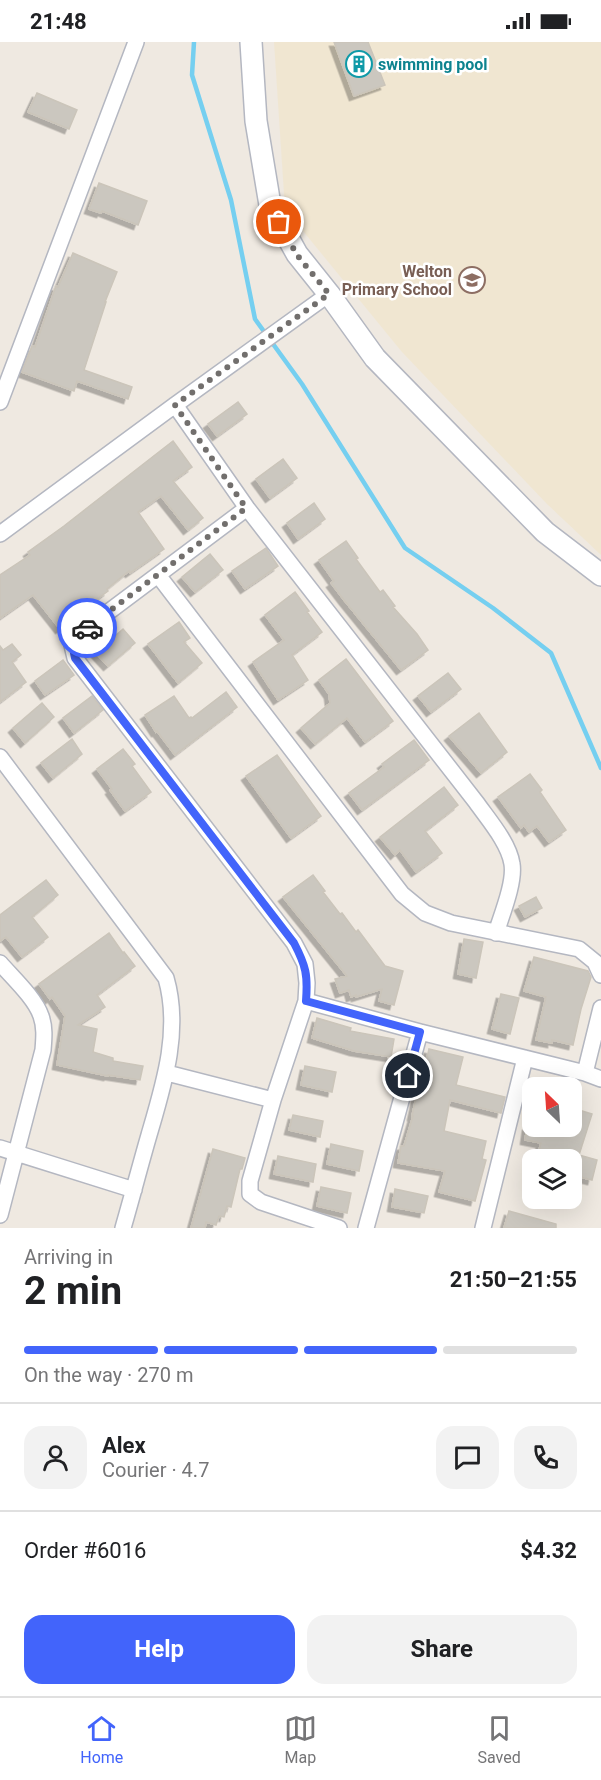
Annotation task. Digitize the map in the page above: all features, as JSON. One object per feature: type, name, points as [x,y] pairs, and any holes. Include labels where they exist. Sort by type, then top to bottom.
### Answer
[{"type":"street","points":[[0,402],[129,66],[136,42]]},
{"type":"street","points":[[251,42],[256,121],[270,205],[297,255],[329,294],[375,358],[545,532],[601,575]]},
{"type":"street","points":[[0,534],[329,294]]},
{"type":"street","points":[[175,405],[246,508],[501,837],[512,864],[511,882],[496,933]]},
{"type":"street","points":[[246,508],[75,637],[72,645],[75,658],[294,943],[305,964],[308,983],[306,1001],[273,1100],[250,1181],[250,1194],[261,1202],[339,1228]]},
{"type":"street","points":[[158,575],[402,894],[425,913],[451,923],[579,949],[595,962],[601,975]]},
{"type":"street","points":[[0,757],[166,978],[171,998],[167,1073],[123,1228]]},
{"type":"street","points":[[0,963],[32,1000],[41,1014],[44,1028],[43,1050],[0,1215]]},
{"type":"street","points":[[306,1001],[601,1079]]},
{"type":"street","points":[[585,1073],[601,1008]]},
{"type":"street","points":[[366,1228],[420,1032]]},
{"type":"street","points":[[483,1228],[525,1058]]},
{"type":"street","points":[[167,1073],[273,1100]]},
{"type":"street","points":[[0,1148],[134,1190]]},
{"type":"shaded area","name":"Welton Primary School","points":[[274,42],[601,42],[601,555],[547,504],[402,352],[285,209]]},
{"type":"building","name":"swimming pool","points":[[334,42],[368,42],[385,85],[354,96]]},
{"type":"building","points":[[37,93],[77,110],[69,129],[28,112]]},
{"type":"building","points":[[99,183],[147,201],[138,225],[102,211],[101,213],[89,209]]},
{"type":"building","points":[[73,253],[117,272],[84,370],[132,387],[128,399],[77,381],[74,391],[22,372],[32,346],[35,347],[56,286],[58,287]]},
{"type":"building","points":[[238,402],[247,414],[217,436],[208,424]]},
{"type":"building","points":[[173,441],[192,467],[173,481],[203,518],[188,530],[161,496],[138,512],[164,549],[130,573],[129,571],[107,589],[108,591],[71,618],[73,620],[60,629],[33,595],[0,618],[0,575],[30,555],[28,552]]},
{"type":"building","points":[[283,459],[297,478],[270,498],[256,479]]},
{"type":"building","points":[[314,503],[325,519],[298,539],[287,523]]},
{"type":"building","points":[[346,541],[380,592],[383,590],[395,606],[393,607],[428,650],[401,670],[331,583],[334,581],[319,560]]},
{"type":"building","points":[[266,548],[278,566],[245,589],[232,571]]},
{"type":"building","points":[[210,554],[223,570],[195,592],[182,577]]},
{"type":"building","points":[[295,592],[322,632],[292,655],[308,680],[278,700],[253,662],[284,640],[265,615]]},
{"type":"building","points":[[179,622],[190,638],[184,642],[202,663],[178,683],[148,644]]},
{"type":"building","points":[[123,629],[135,643],[108,666],[96,653]]},
{"type":"building","points":[[12,644],[21,655],[12,662],[26,682],[0,702],[0,646],[3,650]]},
{"type":"building","points":[[346,659],[393,721],[365,742],[347,718],[315,744],[301,728],[330,703],[329,694],[319,680]]},
{"type":"building","points":[[63,660],[74,675],[45,695],[35,681]]},
{"type":"building","points":[[448,673],[461,689],[431,712],[418,696]]},
{"type":"building","points":[[226,692],[237,707],[175,755],[145,715],[174,696],[189,718],[192,718]]},
{"type":"building","points":[[92,696],[103,710],[74,733],[63,718]]},
{"type":"building","points":[[42,703],[54,717],[25,743],[13,728]]},
{"type":"building","points":[[479,713],[507,752],[481,773],[449,736]]},
{"type":"building","points":[[72,739],[82,754],[53,778],[41,763]]},
{"type":"building","points":[[414,740],[429,760],[362,810],[349,793],[384,767],[382,764]]},
{"type":"building","points":[[123,749],[135,764],[132,766],[151,792],[125,811],[97,769]]},
{"type":"building","points":[[277,755],[321,816],[291,838],[246,776]]},
{"type":"building","points":[[530,774],[566,830],[549,842],[537,826],[529,832],[524,825],[521,828],[498,797]]},
{"type":"building","points":[[444,787],[458,805],[425,831],[442,853],[416,872],[400,850],[395,855],[380,837]]},
{"type":"building","points":[[313,875],[340,914],[342,913],[356,932],[358,930],[385,966],[403,971],[394,1005],[379,1001],[382,989],[356,997],[356,995],[351,997],[349,990],[340,993],[335,979],[347,976],[283,897]]},
{"type":"building","points":[[46,880],[58,895],[32,917],[48,937],[22,957],[6,937],[0,941],[0,915]]},
{"type":"building","points":[[536,897],[542,908],[525,917],[519,906]]},
{"type":"building","points":[[109,933],[135,966],[97,995],[105,1007],[78,1025],[97,1029],[93,1052],[113,1058],[113,1061],[143,1066],[140,1080],[57,1065],[65,1016],[52,997],[50,999],[39,984]]},
{"type":"building","points":[[464,939],[483,942],[476,978],[458,974]]},
{"type":"building","points":[[534,957],[588,971],[591,977],[573,1045],[552,1040],[552,1043],[536,1040],[546,997],[524,991]]},
{"type":"building","points":[[501,994],[519,998],[510,1034],[492,1029]]},
{"type":"building","points":[[317,1018],[351,1028],[350,1031],[394,1039],[391,1057],[354,1051],[312,1038]]},
{"type":"building","points":[[429,1049],[463,1057],[456,1085],[505,1097],[501,1113],[450,1100],[444,1131],[486,1141],[482,1159],[486,1160],[475,1201],[439,1192],[445,1171],[398,1163],[401,1146],[404,1146],[413,1116],[417,1093],[413,1092],[419,1074],[423,1075]]},
{"type":"building","points":[[305,1066],[336,1072],[332,1092],[301,1085]]},
{"type":"building","points":[[582,1111],[592,1114],[581,1149],[539,1149],[541,1143],[525,1140],[525,1137],[582,1137]]},
{"type":"building","points":[[293,1115],[323,1121],[320,1137],[289,1130]]},
{"type":"building","points":[[331,1144],[363,1151],[359,1171],[327,1164]]},
{"type":"building","points":[[213,1149],[245,1158],[242,1169],[240,1169],[231,1207],[227,1206],[224,1217],[219,1216],[216,1225],[206,1222],[205,1228],[191,1228]]},
{"type":"building","points":[[278,1156],[316,1164],[313,1182],[274,1174]]},
{"type":"building","points":[[582,1156],[597,1160],[592,1180],[582,1178]]},
{"type":"building","points":[[321,1187],[351,1193],[347,1213],[317,1206]]},
{"type":"building","points":[[395,1189],[428,1196],[424,1213],[392,1207]]},
{"type":"building","points":[[509,1211],[556,1224],[556,1228],[504,1228]]},
{"type":"waterway","points":[[194,42],[192,75],[231,200],[255,319],[302,384],[405,548],[493,608],[551,653],[601,768]]},
{"type":"way so far","points":[[87,628],[246,508],[175,405],[329,294],[297,255],[279,222]]},
{"type":"place","name":"swimming pool","points":[[359,64]]},
{"type":"place","name":"Welton Primary School","points":[[472,280]]},
{"type":"route","points":[[87,628],[75,637],[72,645],[75,658],[294,943],[305,964],[308,983],[306,1001],[420,1032],[408,1076]]}]
